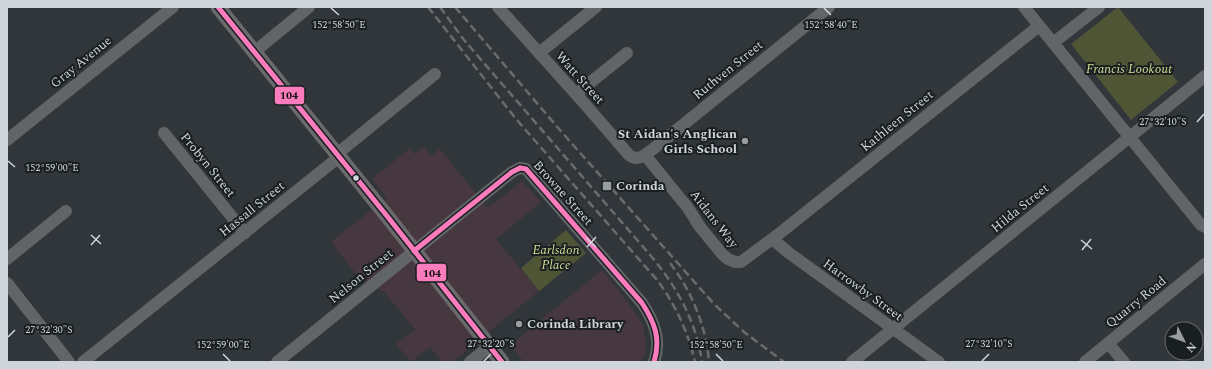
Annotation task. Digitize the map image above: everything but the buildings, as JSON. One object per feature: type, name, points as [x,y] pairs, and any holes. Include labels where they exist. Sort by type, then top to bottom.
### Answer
[{"type":"main road","points":[[218,7],[502,362]]},
{"type":"street","name":"Gray Avenue","points":[[7,140],[173,7]]},
{"type":"street","points":[[254,52],[309,7]]},
{"type":"street","name":"Watt Street","points":[[498,7],[630,156],[637,158],[645,155]]},
{"type":"street","points":[[539,53],[596,7]]},
{"type":"street","name":"Ruthven Street","points":[[645,155],[829,7]]},
{"type":"street","points":[[1024,7],[1205,227]]},
{"type":"street","points":[[1053,43],[1099,7]]},
{"type":"street","name":"Kathleen Street","points":[[772,239],[1040,26]]},
{"type":"street","points":[[576,94],[627,53]]},
{"type":"street","name":"Hassall Street","points":[[83,362],[334,161],[343,150],[435,74]]},
{"type":"street","name":"Hilda Street","points":[[852,362],[1205,76]]},
{"type":"street","name":"Probyn Street","points":[[164,133],[245,233]]},
{"type":"street","name":"Aidans Way","points":[[645,155],[688,208],[700,227],[723,256],[728,260],[735,262],[743,260],[772,239]]},
{"type":"street","name":"Nelson Street","points":[[277,362],[514,170],[520,168]]},
{"type":"street","name":"Browne Street","points":[[520,168],[526,169],[642,303],[653,322],[657,335],[658,347],[655,360]]},
{"type":"street","points":[[7,259],[66,211]]},
{"type":"street","name":"Harrowby Street","points":[[772,239],[939,362]]},
{"type":"street","name":"Quarry Road","points":[[1085,362],[1205,264]]},
{"type":"street","points":[[7,283],[69,362]]},
{"type":"street","points":[[1108,343],[1124,362]]},
{"type":"street","points":[[470,362],[490,346]]},
{"type":"shaded area","points":[[424,146],[431,156],[440,149],[488,208],[522,181],[541,202],[496,239],[539,291],[452,362],[442,362],[430,347],[411,362],[396,344],[415,329],[384,292],[360,279],[331,242],[387,198],[372,179],[410,148],[414,154]]},
{"type":"shaded area","points":[[602,270],[632,308],[643,325],[646,344],[645,354],[641,362],[524,362],[510,345]]},
{"type":"green space","name":"Francis Lookout","points":[[1118,7],[1178,82],[1131,120],[1071,44]]},
{"type":"green space","name":"Earlsdon Place","points":[[566,230],[586,253],[539,291],[521,268]]},
{"type":"railway","points":[[428,7],[516,119],[658,281],[681,320],[689,340],[695,362]]},
{"type":"railway","points":[[440,7],[464,40],[651,256],[669,280],[677,292],[690,319],[695,332],[702,362]]},
{"type":"railway","points":[[455,7],[559,129],[714,304],[744,332],[784,362]]},
{"type":"railway","points":[[670,263],[685,286],[697,310],[705,335],[709,362]]},
{"type":"transit line","name":"104","points":[[218,7],[387,216],[502,362]]},
{"type":"transit line","name":"104","points":[[520,168],[526,169],[642,303],[656,331],[657,346],[654,362]]},
{"type":"transit line","name":"104","points":[[414,251],[512,172],[520,168]]},
{"type":"place","name":"St Aidan's Anglican Girls School","points":[[745,141]]},
{"type":"place","name":"Corinda","points":[[607,186]]},
{"type":"place","name":"Corinda Library","points":[[519,324]]}]
